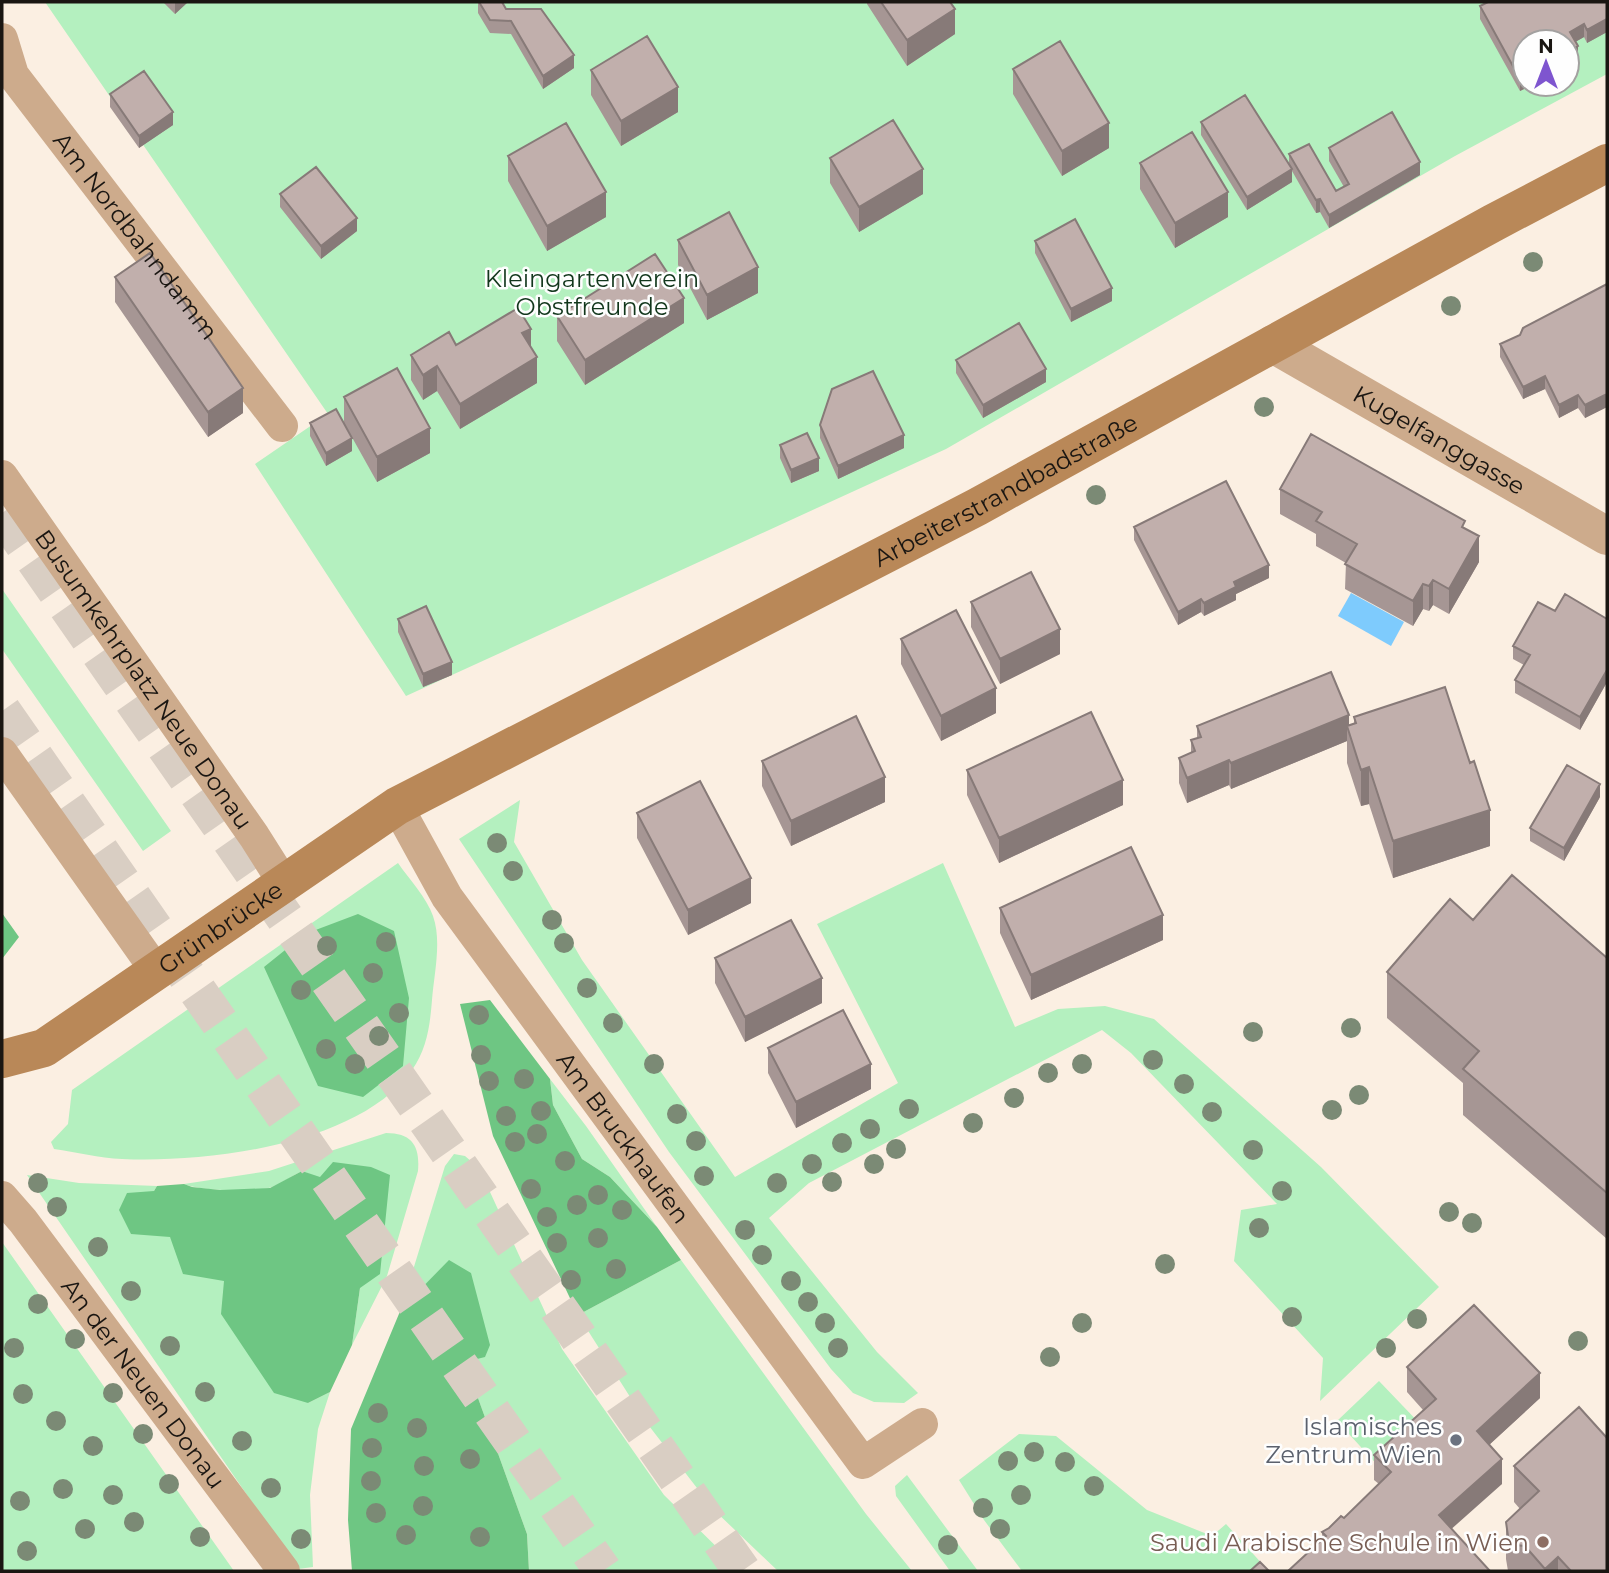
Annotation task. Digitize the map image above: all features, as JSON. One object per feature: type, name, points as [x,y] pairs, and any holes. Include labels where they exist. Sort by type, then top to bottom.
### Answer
[{"type":"street","name":"Arbeiterstrandbadstraße","points":[[397,806],[977,507],[1607,163]]},
{"type":"street","name":"Kugelfanggasse","points":[[1273,344],[1607,536]]},
{"type":"street","name":"Grünbrücke","points":[[2,1059],[44,1048],[397,806]]},
{"type":"lane","name":"Am Nordbahndamm","points":[[2,39],[13,75],[282,426]]},
{"type":"lane","name":"Busumkehrplatz Neue Donau","points":[[2,476],[254,836],[285,885]]},
{"type":"lane","points":[[2,753],[157,972]]},
{"type":"lane","name":"Am Bruckhaufen","points":[[397,806],[447,897],[863,1463],[922,1424]]},
{"type":"lane","name":"An der Neuen Donau","points":[[2,1197],[23,1221],[284,1571]]},
{"type":"green space","name":"Kleingartenverein Obstfreunde","points":[[45,2],[1607,2],[1607,74],[1581,88],[1581,28],[1511,28],[1511,98],[1563,98],[1455,156],[946,449],[406,696],[255,464],[328,414]]},
{"type":"green space","points":[[2,589],[171,831],[143,851],[2,649]]},
{"type":"green space","points":[[520,800],[514,842],[582,960],[735,1177],[898,1083],[817,924],[943,863],[1015,1027],[1058,1009],[1105,1006],[1154,1019],[1321,1167],[1439,1287],[1320,1401],[1323,1358],[1234,1261],[1241,1210],[1277,1204],[1131,1053],[1102,1030],[809,1183],[769,1218],[877,1352],[918,1393],[904,1403],[874,1402],[853,1393],[831,1369],[669,1152],[459,839]]},
{"type":"green space","points":[[398,863],[430,909],[436,926],[437,947],[427,1036],[412,1070],[388,1096],[356,1116],[319,1132],[279,1144],[237,1152],[196,1157],[122,1159],[54,1149],[51,1142],[68,1124],[72,1090]]},
{"type":"green space","points":[[2,913],[19,937],[2,959]]},
{"type":"green space","points":[[358,914],[394,931],[409,998],[403,1066],[363,1097],[318,1086],[264,967],[305,934]]},
{"type":"green space","points":[[490,1000],[550,1079],[553,1105],[582,1159],[610,1177],[657,1227],[681,1260],[578,1315],[493,1136],[460,1004]]},
{"type":"green space","points":[[550,1079],[657,1227],[610,1177],[582,1159],[553,1105]]},
{"type":"green space","points":[[386,1133],[403,1136],[413,1143],[418,1155],[418,1171],[387,1276],[352,1345],[360,1288],[320,1178],[302,1171],[272,1187],[241,1191],[215,1190],[184,1184],[269,1171]]},
{"type":"green space","points":[[454,1154],[465,1156],[479,1168],[562,1349],[664,1495],[741,1571],[529,1571],[527,1534],[465,1362],[449,1261],[401,1309],[445,1166]]},
{"type":"green space","points":[[333,1162],[371,1167],[390,1175],[380,1274],[360,1288],[352,1345],[330,1392],[308,1403],[274,1393],[221,1314],[224,1281],[183,1274],[170,1237],[131,1234],[119,1210],[127,1193],[154,1191],[157,1186],[184,1184],[220,1190],[270,1188],[302,1171],[320,1177]]},
{"type":"green space","points":[[27,1175],[79,1183],[157,1186],[154,1191],[170,1237],[225,1281],[308,1403],[330,1392],[318,1429],[310,1495],[313,1567],[298,1569]]},
{"type":"green space","points":[[2,1242],[234,1571],[2,1571]]},
{"type":"green space","points":[[449,1260],[471,1273],[490,1345],[485,1357],[465,1362],[527,1534],[529,1571],[352,1571],[348,1520],[351,1429],[401,1309]]},
{"type":"green space","points":[[681,1260],[866,1514],[912,1571],[778,1571],[714,1510],[646,1422],[578,1315]]},
{"type":"green space","points":[[1379,1381],[1424,1428],[1382,1470],[1337,1421]]},
{"type":"green space","points":[[1019,1434],[1056,1436],[1147,1510],[1212,1536],[1226,1524],[1265,1567],[1260,1571],[1022,1571],[984,1520],[959,1480]]},
{"type":"green space","points":[[907,1475],[978,1571],[950,1571],[896,1496],[895,1486]]},
{"type":"water","points":[[1351,593],[1404,622],[1391,646],[1338,616]]},
{"type":"building","points":[[479,2],[502,2],[506,9],[541,9],[574,55],[543,76],[511,21],[490,20]]},
{"type":"building","points":[[881,2],[950,2],[955,9],[907,40]]},
{"type":"building","points":[[1488,2],[1607,2],[1607,19],[1587,30],[1584,24],[1577,28],[1511,28],[1511,63],[1480,6]]},
{"type":"building","points":[[647,36],[678,87],[621,121],[591,70]]},
{"type":"building","points":[[1060,41],[1109,123],[1062,151],[1013,69]]},
{"type":"building","points":[[144,71],[173,112],[139,136],[110,94]]},
{"type":"building","points":[[1245,95],[1292,169],[1247,197],[1201,122]]},
{"type":"building","points":[[1392,112],[1420,162],[1329,215],[1320,199],[1316,200],[1289,154],[1309,144],[1336,191],[1349,184],[1329,148]]},
{"type":"building","points":[[893,120],[923,169],[859,207],[830,158]]},
{"type":"building","points":[[566,123],[606,192],[547,226],[508,156]]},
{"type":"building","points":[[1192,132],[1228,192],[1175,223],[1140,163]]},
{"type":"building","points":[[316,167],[357,218],[321,246],[280,194]]},
{"type":"building","points":[[729,212],[758,267],[707,295],[678,240]]},
{"type":"building","points":[[1075,219],[1112,288],[1071,309],[1035,241]]},
{"type":"building","points":[[150,253],[243,388],[208,412],[115,277]]},
{"type":"building","points":[[655,254],[684,298],[585,360],[557,316]]},
{"type":"building","points":[[1607,284],[1607,394],[1585,405],[1578,395],[1559,405],[1545,376],[1523,387],[1500,344],[1520,335],[1523,328]]},
{"type":"building","points":[[518,308],[531,329],[522,333],[537,357],[460,404],[437,366],[423,375],[411,355],[449,332],[456,345]]},
{"type":"building","points":[[1019,323],[1046,369],[983,405],[956,360]]},
{"type":"building","points":[[397,368],[430,428],[377,457],[344,397]]},
{"type":"building","points":[[873,371],[904,435],[838,466],[820,425],[832,389]]},
{"type":"building","points":[[336,409],[352,438],[326,453],[310,423]]},
{"type":"building","points":[[807,433],[819,458],[791,470],[780,445]]},
{"type":"building","points":[[1311,434],[1465,521],[1462,527],[1479,536],[1449,589],[1433,580],[1429,586],[1423,584],[1413,601],[1345,564],[1357,544],[1316,521],[1322,512],[1280,489]]},
{"type":"building","points":[[1226,481],[1269,565],[1234,582],[1236,587],[1204,603],[1201,599],[1178,612],[1134,527]]},
{"type":"building","points":[[1031,572],[1060,629],[1000,659],[971,602]]},
{"type":"building","points":[[1565,594],[1607,619],[1607,670],[1580,717],[1515,680],[1530,655],[1513,646],[1538,602],[1555,611]]},
{"type":"building","points":[[426,606],[452,662],[423,674],[398,619]]},
{"type":"building","points":[[956,610],[996,688],[941,716],[901,639]]},
{"type":"building","points":[[1331,672],[1349,715],[1187,778],[1179,758],[1195,751],[1191,740],[1201,737],[1197,726]]},
{"type":"building","points":[[1445,687],[1470,763],[1474,761],[1490,810],[1393,841],[1369,767],[1361,770],[1347,726],[1356,723],[1354,717]]},
{"type":"building","points":[[1091,712],[1123,780],[999,838],[967,770]]},
{"type":"building","points":[[856,716],[885,777],[791,821],[762,761]]},
{"type":"building","points":[[1567,765],[1600,784],[1564,848],[1530,828]]},
{"type":"building","points":[[700,781],[751,878],[688,910],[637,813]]},
{"type":"building","points":[[1131,847],[1163,915],[1031,975],[1000,908]]},
{"type":"building","points":[[1512,875],[1607,958],[1607,1193],[1463,1069],[1479,1051],[1387,972],[1450,899],[1473,920]]},
{"type":"building","points":[[791,920],[822,978],[745,1017],[715,958]]},
{"type":"building","points":[[843,1010],[871,1064],[796,1102],[768,1048]]},
{"type":"building","name":"Islamisches Zentrum Wien","points":[[1474,1305],[1540,1373],[1477,1431],[1502,1459],[1439,1515],[1490,1571],[1288,1571],[1326,1536],[1322,1532],[1341,1516],[1344,1518],[1391,1472],[1374,1455],[1436,1399],[1407,1367]]},
{"type":"building","points":[[1579,1407],[1607,1438],[1607,1571],[1571,1571],[1558,1557],[1545,1569],[1525,1546],[1515,1545],[1508,1536],[1506,1522],[1539,1491],[1514,1466]]},
{"type":"building","points":[[1260,1562],[1269,1571],[1250,1571]]},
{"type":"tunnel","points":[[2,513],[742,1571]]},
{"type":"tunnel","points":[[2,711],[603,1571]]},
{"type":"place","name":"Islamisches Zentrum Wien","points":[[1456,1440]]},
{"type":"place","name":"Saudi Arabische Schule in Wien","points":[[1543,1542]]}]
